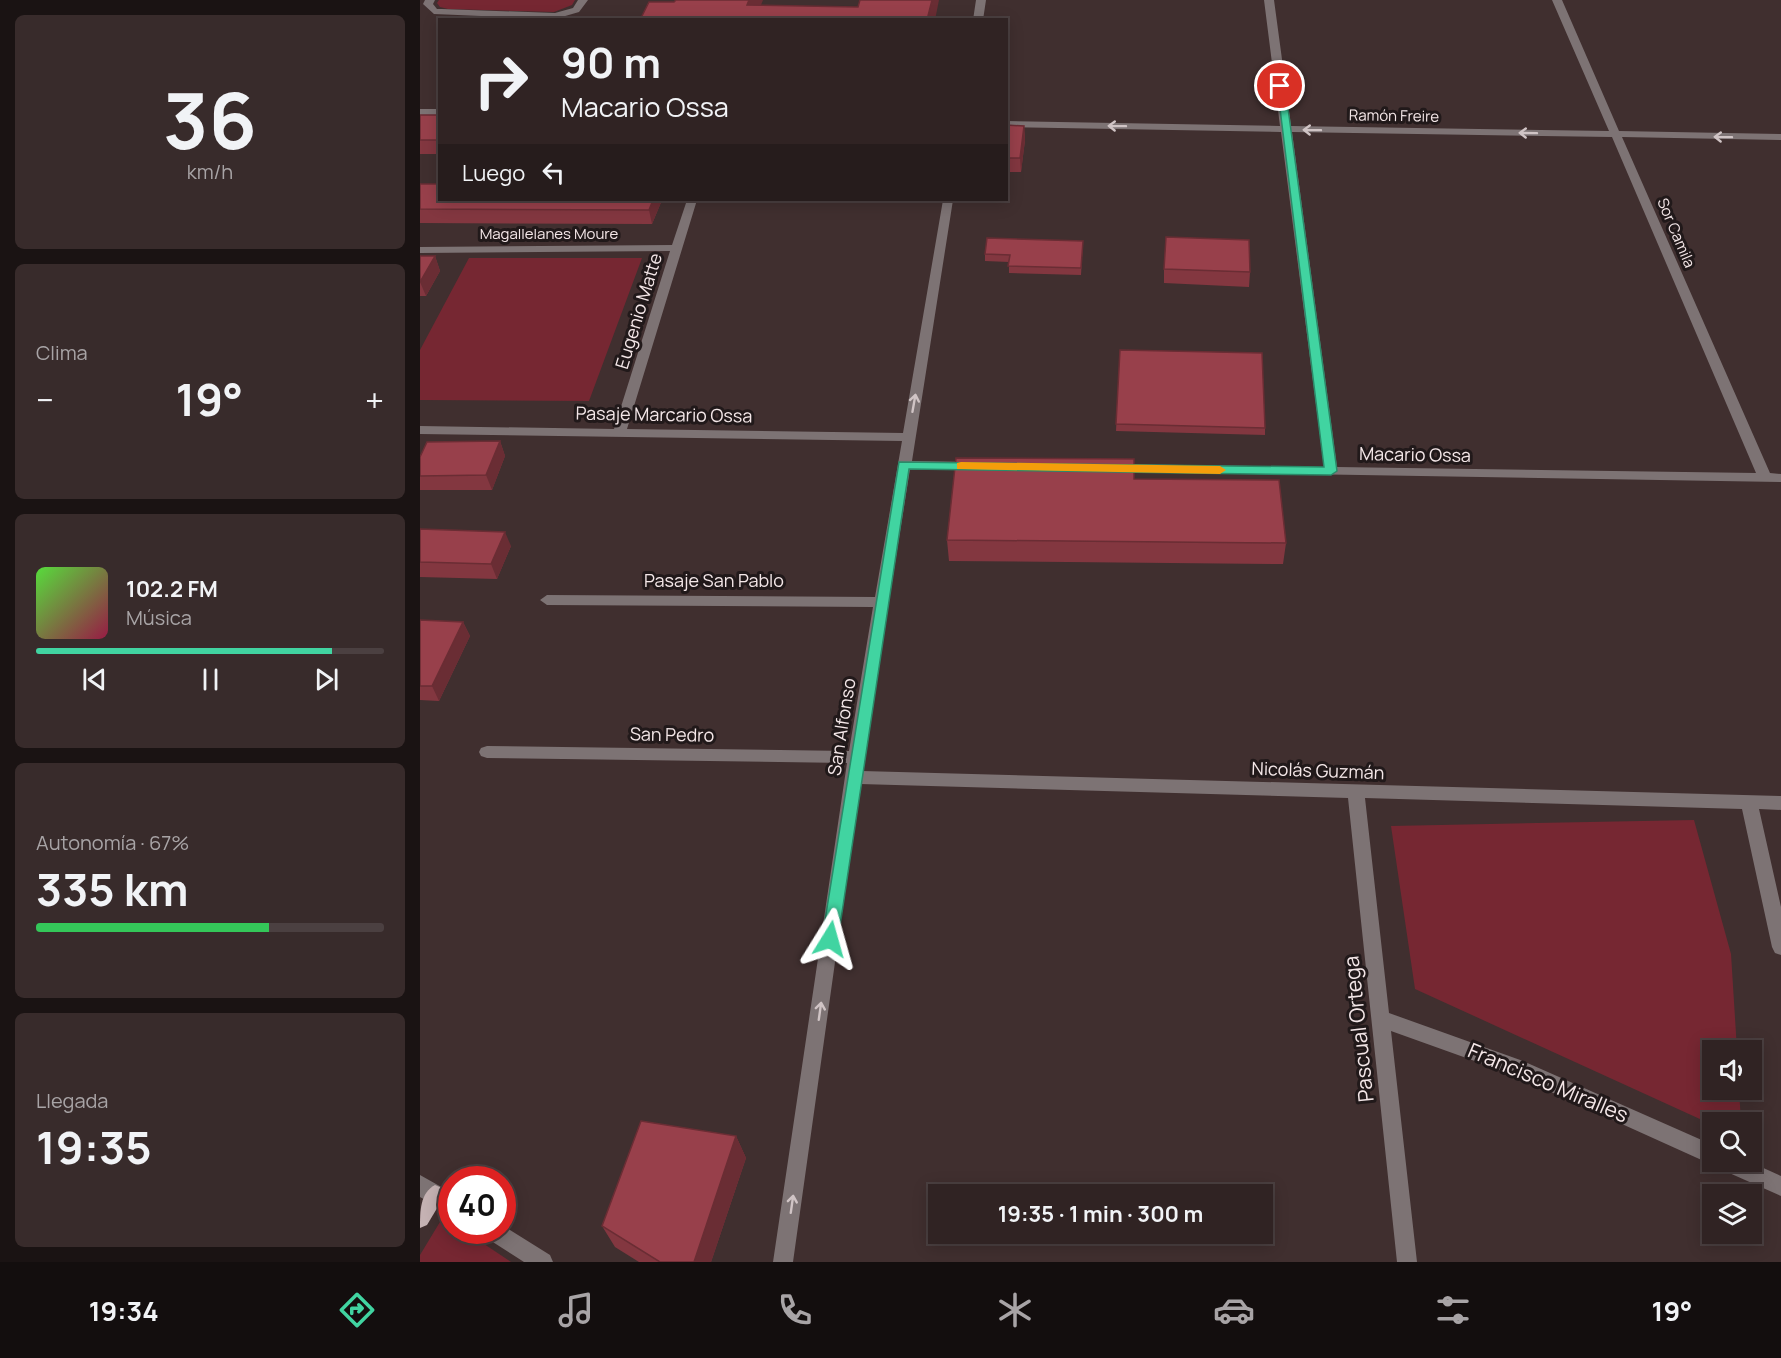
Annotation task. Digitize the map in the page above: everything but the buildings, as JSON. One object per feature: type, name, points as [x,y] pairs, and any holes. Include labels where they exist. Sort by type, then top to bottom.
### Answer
[{"type":"main road","points":[[420,1218],[436,1195]]},
{"type":"street","points":[[429,0],[430,7],[442,12],[555,16],[576,10],[583,0]]},
{"type":"street","points":[[978,18],[981,0]]},
{"type":"street","points":[[1269,0],[1331,471]]},
{"type":"street","name":"Sor Camila","points":[[1557,0],[1765,478]]},
{"type":"street","points":[[420,112],[438,112]]},
{"type":"street","name":"Ramón Freire","points":[[1008,124],[1781,138]]},
{"type":"street","name":"Eugenio Matte","points":[[619,433],[692,201]]},
{"type":"street","name":"San Alfonso","points":[[783,1262],[856,757],[948,201]]},
{"type":"street","name":"Magallelanes Moure","points":[[420,249],[677,248]]},
{"type":"street","name":"Pasaje Marcario Ossa","points":[[420,430],[908,437]]},
{"type":"street","points":[[904,465],[987,466]]},
{"type":"street","name":"Macario Ossa","points":[[1106,468],[1781,478]]},
{"type":"street","name":"Pasaje San Pablo","points":[[547,600],[882,602]]},
{"type":"street","name":"San Pedro","points":[[487,752],[856,757]]},
{"type":"street","name":"Nicolás Guzmán","points":[[854,777],[1781,803]]},
{"type":"street","name":"Pascual Ortega","points":[[1356,791],[1407,1262]]},
{"type":"street","points":[[1749,802],[1781,947]]},
{"type":"street","name":"Francisco Miralles","points":[[1381,1018],[1516,1067],[1702,1150]]},
{"type":"street","points":[[1750,1172],[1781,1186]]},
{"type":"street","points":[[514,1244],[543,1262]]},
{"type":"shaded area","points":[[439,0],[575,0],[572,5],[554,12],[448,9],[440,7],[437,3]]},
{"type":"shaded area","points":[[469,258],[642,258],[589,401],[420,400],[420,350]]},
{"type":"shaded area","points":[[1694,820],[1731,954],[1736,1040],[1702,1040],[1702,1100],[1740,1100],[1740,1112],[1702,1112],[1702,1120],[1415,989],[1391,826]]},
{"type":"shaded area","points":[[438,1225],[438,1244],[484,1244],[511,1262],[420,1262],[420,1255]]},
{"type":"slow traffic","points":[[961,466],[1220,470]]},
{"type":"route","points":[[830,939],[856,757],[904,465],[1331,471],[1280,86]]}]
